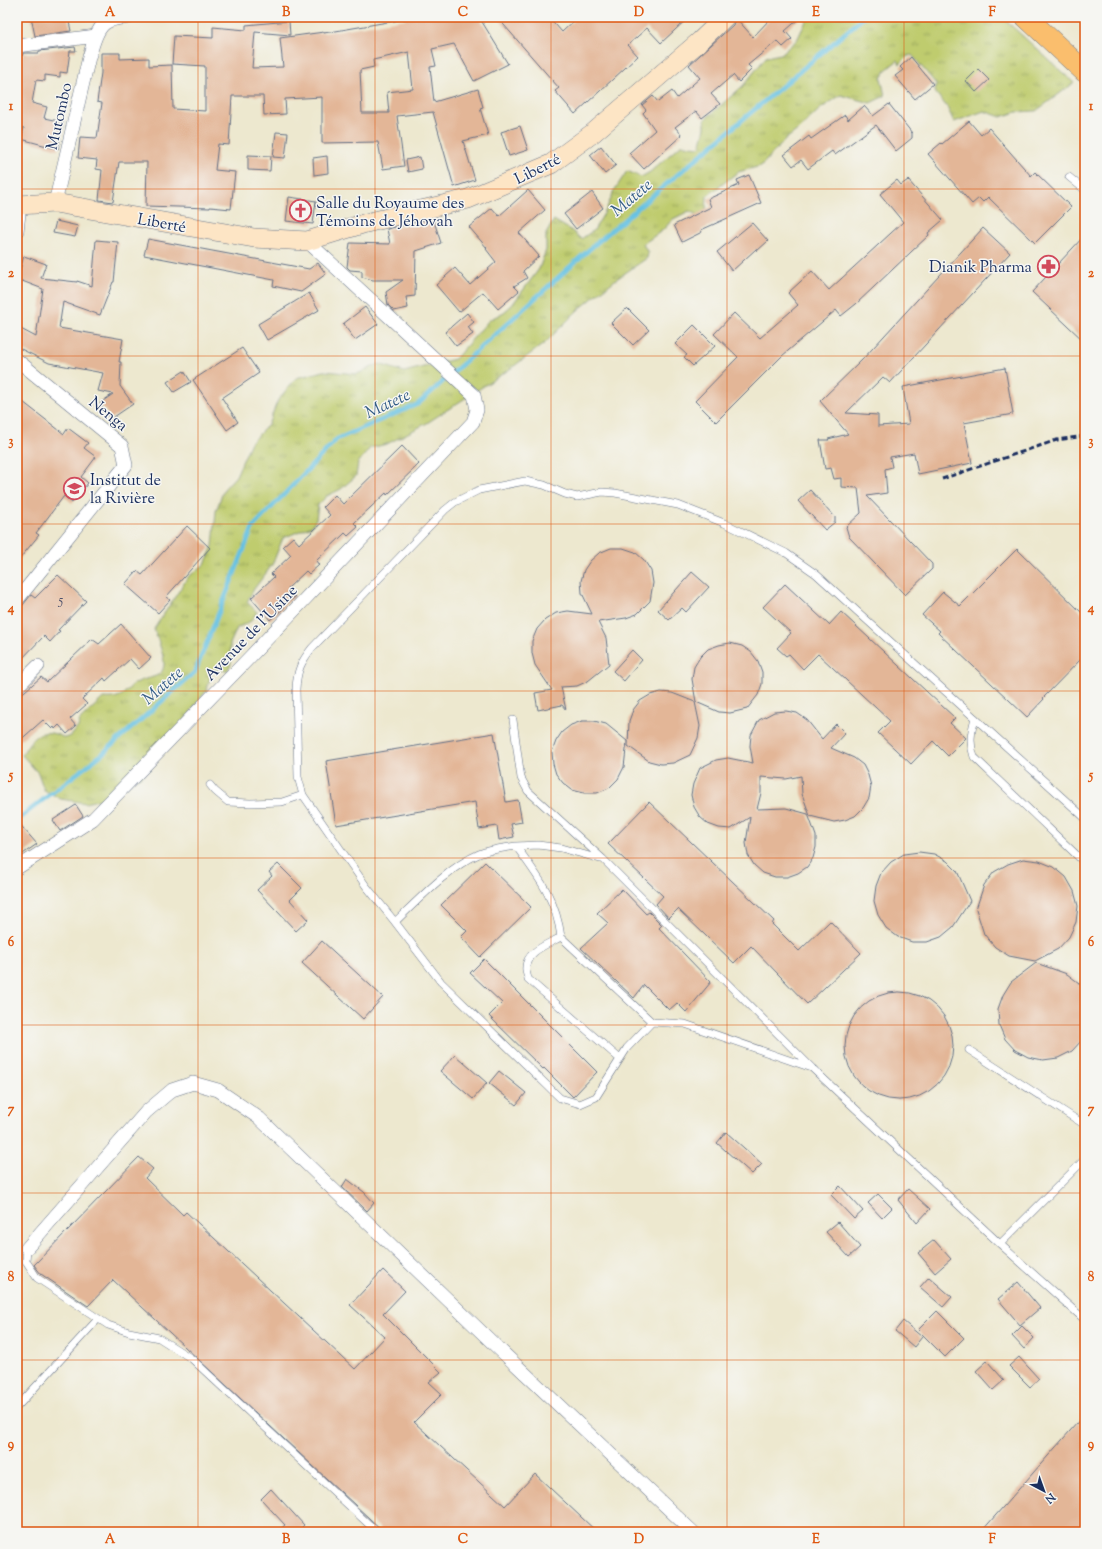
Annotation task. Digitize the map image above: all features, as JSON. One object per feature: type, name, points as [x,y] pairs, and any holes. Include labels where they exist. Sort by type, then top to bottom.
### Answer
[{"type":"main road","points":[[1026,17],[1085,72]]},
{"type":"street","name":"Mutombo","points":[[55,203],[89,56],[96,36],[103,25],[109,20],[129,17]]},
{"type":"street","name":"Liberté","points":[[19,205],[55,203],[254,238],[307,241],[366,223],[468,199],[551,164],[593,133],[700,41],[725,17]]},
{"type":"street","points":[[17,46],[96,36]]},
{"type":"street","points":[[17,231],[19,205]]},
{"type":"street","name":"Avenue de l'Usine","points":[[17,868],[93,819],[473,422],[476,410],[474,395],[307,241]]},
{"type":"street","name":"Nenga","points":[[17,360],[122,446],[126,465],[17,600]]},
{"type":"street","points":[[17,687],[38,666]]},
{"type":"street","points":[[27,1248],[146,1112],[172,1090],[193,1082],[218,1090],[259,1118],[491,1341],[694,1532]]},
{"type":"lane","points":[[1068,177],[1085,190]]},
{"type":"lane","points":[[652,1022],[627,1048],[596,1097],[580,1104],[560,1098],[441,982],[366,886],[303,795],[298,777],[296,689],[297,675],[301,663],[312,648],[439,516],[455,502],[479,490],[525,481],[544,485],[565,494],[577,497],[602,492],[615,493],[678,505],[724,523],[786,552],[816,574],[1085,818]]},
{"type":"lane","points":[[975,718],[970,746],[974,757],[1085,863]]},
{"type":"lane","points":[[513,720],[521,778],[528,792],[603,859],[812,1068],[1000,1244],[1085,1320]]},
{"type":"lane","points":[[210,785],[228,802],[282,802],[303,795]]},
{"type":"lane","points":[[516,846],[550,896],[559,919],[561,937],[652,1022],[685,1024],[812,1068]]},
{"type":"lane","points":[[395,922],[456,866],[479,854],[500,848],[538,846],[561,848],[603,859]]},
{"type":"lane","points":[[561,937],[536,950],[528,960],[526,970],[528,979],[620,1059]]},
{"type":"lane","points":[[969,1050],[1085,1125]]},
{"type":"lane","points":[[1000,1244],[1085,1159]]},
{"type":"lane","points":[[27,1248],[26,1261],[37,1278],[108,1326],[128,1332],[159,1338],[192,1359],[377,1532]]},
{"type":"lane","points":[[17,1407],[98,1319]]},
{"type":"green space","points":[[808,17],[1002,17],[1074,83],[1036,111],[1016,112],[1001,117],[984,111],[954,122],[947,107],[935,92],[936,84],[912,55],[908,56],[900,64],[898,60],[887,69],[881,78],[885,96],[870,103],[841,95],[820,109],[786,139],[761,166],[738,172],[707,196],[706,210],[700,216],[689,211],[673,219],[663,230],[643,244],[648,253],[647,258],[615,280],[578,310],[545,343],[510,369],[427,423],[387,444],[370,448],[358,463],[356,476],[341,489],[327,496],[318,505],[316,519],[312,526],[283,538],[272,565],[254,589],[247,602],[257,612],[251,621],[237,628],[230,644],[231,664],[227,671],[217,669],[211,673],[207,690],[142,776],[106,798],[85,803],[61,799],[44,790],[38,773],[22,755],[30,742],[39,734],[44,733],[57,734],[65,738],[72,735],[78,727],[80,720],[103,698],[117,697],[140,681],[158,675],[163,669],[163,657],[154,629],[188,577],[205,564],[213,546],[216,511],[224,489],[236,476],[251,442],[268,425],[278,400],[296,378],[324,371],[357,374],[379,364],[404,372],[455,359],[489,320],[504,312],[512,305],[539,269],[546,250],[546,234],[554,220],[572,231],[581,239],[594,230],[606,210],[614,191],[627,171],[641,177],[650,172],[681,145],[700,147],[705,128],[705,119],[743,86],[766,57],[781,54],[797,40]]},
{"type":"building","points":[[31,17],[68,17],[71,31],[35,36]]},
{"type":"building","points":[[417,17],[479,17],[508,64],[474,81],[454,44],[432,49],[436,66],[430,67],[434,102],[478,89],[483,107],[480,108],[488,135],[463,141],[475,180],[454,187],[433,112],[397,116],[404,166],[383,169],[378,142],[322,143],[322,97],[285,99],[286,114],[264,115],[263,96],[232,96],[229,145],[218,144],[215,170],[235,172],[231,209],[210,207],[146,206],[147,162],[119,162],[113,202],[99,200],[102,170],[96,169],[97,160],[78,158],[80,137],[97,138],[102,103],[97,102],[101,73],[101,53],[120,53],[120,59],[149,58],[149,66],[172,65],[173,109],[205,111],[205,66],[172,64],[174,36],[213,38],[213,27],[246,30],[246,25],[289,21],[290,35],[255,32],[252,68],[283,67],[280,38],[324,33]],"holes":[[[409,52],[413,89],[387,92],[389,113],[362,113],[360,70],[374,67],[373,60]]]},
{"type":"building","points":[[497,17],[549,17],[562,32],[578,17],[689,17],[661,43],[647,28],[628,45],[638,56],[575,114],[555,91],[559,88]]},
{"type":"building","points":[[772,17],[801,17],[785,31],[792,39],[783,47],[777,41],[748,65],[752,69],[739,82],[733,75],[711,94],[720,104],[702,118],[696,111],[675,127],[682,135],[644,169],[629,153],[655,130],[643,113],[646,110],[642,105],[653,96],[658,102],[672,91],[677,98],[700,78],[689,65],[733,25],[736,18],[753,37]]},
{"type":"building","points":[[75,47],[76,51],[70,51],[67,73],[60,72],[60,77],[45,75],[45,81],[36,80],[32,103],[47,107],[44,118],[63,122],[58,149],[21,139],[24,128],[17,127],[17,83],[23,53],[39,53],[39,51]]},
{"type":"building","points":[[911,57],[933,84],[915,99],[895,76],[903,70],[900,67]]},
{"type":"building","points":[[978,69],[989,80],[976,92],[966,81]]},
{"type":"building","points":[[889,104],[912,133],[912,138],[896,151],[876,125],[835,155],[832,151],[808,169],[801,160],[793,166],[784,155],[809,136],[811,139],[845,115],[848,120],[864,106],[873,116]]},
{"type":"building","points":[[969,121],[981,135],[989,128],[1031,176],[1035,172],[1071,207],[1035,243],[988,197],[983,202],[979,198],[972,204],[928,154]]},
{"type":"building","points":[[520,126],[528,150],[509,156],[501,132]]},
{"type":"building","points":[[276,132],[288,133],[285,158],[273,157]]},
{"type":"building","points":[[601,146],[616,165],[605,174],[590,155]]},
{"type":"building","points":[[248,155],[271,156],[270,171],[248,170]]},
{"type":"building","points":[[327,156],[328,173],[314,175],[313,158]]},
{"type":"building","points":[[420,157],[422,169],[408,172],[406,160]]},
{"type":"building","points":[[749,175],[761,203],[701,230],[702,232],[682,242],[674,225],[711,207],[708,199],[739,185],[737,180]]},
{"type":"building","points":[[897,180],[901,185],[908,180],[943,220],[856,304],[841,316],[836,310],[782,356],[716,422],[695,401],[738,357],[714,334],[734,313],[760,338],[798,305],[788,293],[812,271],[829,290],[903,222],[880,194]]},
{"type":"building","points":[[528,190],[545,210],[519,233],[539,256],[523,271],[527,278],[514,286],[519,291],[498,309],[483,292],[459,312],[436,285],[455,268],[470,285],[496,262],[486,249],[487,248],[469,227],[492,208],[499,216]]},
{"type":"building","points":[[592,192],[603,208],[576,229],[564,214]]},
{"type":"building","name":"Salle du Royaume des Témoins de Jéhovah","points":[[289,197],[316,201],[313,224],[286,221]]},
{"type":"building","points":[[433,218],[441,243],[416,251],[415,296],[406,297],[408,308],[394,311],[388,305],[386,292],[403,280],[373,280],[362,277],[362,271],[350,270],[347,267],[350,243],[390,244],[387,229]]},
{"type":"building","points":[[56,221],[78,226],[75,237],[53,233]]},
{"type":"building","points":[[752,223],[768,241],[757,251],[756,249],[732,271],[717,252]]},
{"type":"building","points":[[983,228],[1010,253],[890,383],[883,377],[846,413],[878,415],[878,426],[909,424],[903,387],[1005,368],[1013,414],[964,423],[972,463],[918,474],[914,453],[890,457],[892,467],[885,469],[887,493],[867,496],[932,564],[932,569],[905,595],[849,537],[846,527],[861,513],[858,488],[841,487],[841,478],[834,479],[831,468],[825,469],[820,440],[829,440],[828,439],[848,434],[820,401],[862,360]]},
{"type":"building","points":[[1085,235],[1085,342],[1032,292]]},
{"type":"building","points":[[148,239],[309,269],[318,263],[326,274],[301,292],[273,286],[274,280],[144,255]]},
{"type":"building","points":[[96,240],[118,242],[114,282],[100,315],[63,302],[59,328],[123,339],[119,362],[121,362],[120,386],[133,404],[111,419],[100,403],[113,394],[98,391],[103,373],[49,363],[17,347],[17,327],[36,337],[43,289],[17,279],[24,256],[46,264],[41,278],[77,281],[92,286]]},
{"type":"building","points":[[309,293],[319,310],[267,340],[258,324]]},
{"type":"building","points":[[365,307],[378,324],[355,340],[343,324]]},
{"type":"building","points":[[627,308],[649,330],[633,345],[611,323]]},
{"type":"building","points":[[467,313],[474,322],[468,327],[473,334],[456,346],[445,332]]},
{"type":"building","points":[[694,325],[715,346],[693,366],[684,357],[687,355],[675,344]]},
{"type":"building","points":[[242,348],[259,373],[222,398],[238,422],[227,430],[193,380]]},
{"type":"building","points":[[184,371],[191,382],[174,392],[167,382]]},
{"type":"building","points":[[23,402],[64,434],[68,428],[88,443],[84,448],[96,457],[81,477],[88,483],[72,503],[64,496],[36,533],[39,535],[17,562],[17,410]]},
{"type":"building","points":[[402,446],[419,464],[387,495],[386,493],[354,523],[358,527],[348,536],[345,533],[316,561],[319,565],[309,574],[306,571],[288,588],[295,597],[283,606],[284,608],[270,620],[251,598],[274,577],[271,574],[291,555],[283,546],[293,537],[299,544],[330,515],[323,507],[335,495],[343,504]]},
{"type":"building","points":[[810,490],[835,517],[835,522],[825,530],[798,501]]},
{"type":"building","points":[[187,526],[210,548],[166,597],[170,600],[158,613],[125,584],[137,571],[142,575]]},
{"type":"building","points":[[611,548],[623,548],[635,552],[644,560],[651,571],[653,583],[650,601],[637,614],[626,618],[598,622],[606,638],[609,664],[588,681],[577,686],[561,687],[566,710],[562,705],[538,710],[535,693],[552,690],[535,665],[532,653],[532,641],[537,629],[545,620],[556,613],[568,611],[592,614],[582,593],[581,581],[584,570],[590,561],[599,553]]},
{"type":"building","points":[[1017,549],[1085,616],[1085,655],[1043,698],[1044,699],[1027,717],[938,633],[940,631],[922,615],[943,592],[960,606]]},
{"type":"building","points":[[692,572],[709,587],[686,612],[682,608],[669,620],[658,610]]},
{"type":"building","points":[[58,575],[86,601],[58,630],[60,631],[50,642],[44,636],[17,664],[17,610],[31,595],[35,598]]},
{"type":"building","points":[[785,584],[829,625],[841,612],[955,718],[950,723],[966,738],[948,756],[933,741],[911,764],[878,733],[890,721],[818,654],[803,669],[789,654],[786,656],[777,648],[791,633],[763,607]]},
{"type":"building","points":[[121,624],[151,658],[139,669],[130,659],[106,681],[104,678],[82,699],[87,704],[70,719],[76,726],[67,734],[59,725],[55,729],[54,727],[52,729],[43,720],[17,743],[17,698],[41,677],[47,682],[92,639],[99,644]]},
{"type":"building","points":[[730,643],[742,646],[751,652],[758,661],[762,672],[762,684],[758,695],[747,709],[730,713],[719,712],[696,702],[692,679],[694,667],[700,657],[708,649]]},
{"type":"building","points":[[632,650],[642,660],[624,681],[613,671]]},
{"type":"building","points":[[661,692],[672,693],[695,702],[700,726],[698,738],[690,755],[673,763],[661,764],[649,761],[628,746],[629,721],[633,710],[640,701],[650,695]]},
{"type":"building","points":[[786,711],[797,713],[807,720],[822,739],[836,724],[845,733],[831,748],[854,758],[863,765],[871,786],[869,798],[863,808],[855,816],[834,822],[810,816],[802,794],[801,776],[786,779],[761,777],[761,793],[757,809],[786,808],[808,814],[816,836],[816,847],[813,858],[807,867],[798,873],[787,877],[775,877],[763,873],[754,865],[748,855],[746,843],[750,817],[731,829],[719,828],[708,824],[700,817],[694,807],[691,795],[693,784],[700,768],[716,760],[728,758],[753,763],[750,746],[751,735],[759,720],[774,712]]},
{"type":"building","points":[[582,721],[594,721],[606,724],[627,741],[624,767],[618,779],[609,788],[597,793],[584,793],[572,790],[563,783],[556,774],[553,764],[552,752],[556,741],[562,732],[571,725]]},
{"type":"building","points":[[494,733],[506,802],[518,800],[522,822],[511,824],[514,837],[499,840],[497,826],[479,829],[475,802],[336,825],[326,761]]},
{"type":"building","points":[[649,802],[774,921],[772,924],[799,951],[830,921],[861,953],[807,1004],[751,946],[734,963],[678,909],[669,918],[656,904],[663,896],[608,844]]},
{"type":"building","points":[[76,805],[83,816],[60,831],[53,820]]},
{"type":"building","points":[[17,821],[37,844],[17,858]]},
{"type":"building","points":[[919,852],[934,854],[947,861],[957,871],[970,901],[953,927],[941,937],[927,942],[912,942],[898,937],[886,928],[878,915],[874,901],[876,886],[881,873],[891,862],[904,854]]},
{"type":"building","points":[[1023,859],[1039,861],[1054,867],[1066,877],[1074,891],[1078,906],[1076,922],[1069,937],[1058,949],[1035,961],[1009,956],[995,947],[984,934],[976,909],[984,885],[994,872],[1008,864]]},
{"type":"building","points":[[485,862],[531,907],[480,957],[461,937],[467,931],[441,905]]},
{"type":"building","points":[[278,864],[302,888],[290,900],[308,920],[296,931],[257,890],[272,876],[269,872]]},
{"type":"building","points":[[622,889],[646,914],[649,912],[662,925],[659,928],[711,982],[686,1012],[677,1003],[669,1010],[644,985],[634,998],[581,948],[608,923],[597,913]]},
{"type":"building","points":[[322,941],[383,997],[363,1019],[302,963]]},
{"type":"building","points":[[484,959],[597,1072],[573,1097],[489,1016],[502,1003],[470,973]]},
{"type":"building","points":[[1036,963],[1067,974],[1079,983],[1085,993],[1085,1034],[1082,1040],[1072,1051],[1058,1058],[1043,1060],[1028,1057],[1015,1050],[1005,1039],[999,1025],[998,1009],[1003,995],[1011,982]]},
{"type":"building","points":[[899,992],[920,996],[937,1008],[949,1025],[953,1046],[949,1067],[937,1084],[920,1096],[899,1100],[878,1096],[861,1084],[849,1067],[845,1046],[849,1025],[861,1008],[878,996]]},
{"type":"building","points":[[455,1055],[487,1083],[473,1099],[440,1071]]},
{"type":"building","points":[[499,1071],[526,1093],[516,1105],[489,1083]]},
{"type":"building","points":[[726,1132],[762,1164],[752,1174],[717,1143]]},
{"type":"building","points":[[139,1157],[153,1169],[145,1178],[183,1215],[186,1212],[355,1369],[385,1337],[350,1305],[383,1270],[405,1291],[383,1314],[441,1372],[429,1382],[442,1394],[414,1422],[505,1506],[535,1474],[597,1532],[384,1532],[113,1280],[88,1306],[41,1274],[34,1265]]},
{"type":"building","points":[[347,1179],[364,1192],[374,1203],[367,1211],[342,1187]]},
{"type":"building","points":[[840,1186],[863,1211],[854,1219],[831,1195]]},
{"type":"building","points":[[908,1189],[930,1209],[917,1223],[898,1200]]},
{"type":"building","points":[[878,1194],[892,1208],[882,1218],[868,1203]]},
{"type":"building","points":[[838,1222],[860,1247],[849,1257],[826,1232]]},
{"type":"building","points":[[934,1240],[951,1259],[935,1273],[918,1253]]},
{"type":"building","points":[[929,1277],[952,1297],[943,1307],[920,1287]]},
{"type":"building","points":[[1018,1282],[1040,1308],[1020,1325],[998,1299]]},
{"type":"building","points":[[937,1311],[964,1338],[945,1357],[918,1330]]},
{"type":"building","points":[[903,1321],[922,1337],[914,1347],[895,1331]]},
{"type":"building","points":[[1022,1326],[1034,1338],[1024,1349],[1012,1336]]},
{"type":"building","points":[[1019,1357],[1039,1379],[1030,1387],[1009,1366]]},
{"type":"building","points":[[987,1361],[1004,1380],[993,1390],[976,1371]]},
{"type":"building","points":[[1085,1414],[1085,1532],[981,1532]]},
{"type":"building","points":[[271,1489],[304,1525],[297,1532],[277,1532],[285,1525],[261,1499]]},
{"type":"waterway","name":"Matete","points":[[17,820],[101,755],[195,672],[253,527],[337,439],[418,404],[593,246],[864,17]]},
{"type":"railway","points":[[942,479],[1057,440],[1085,436]]},
{"type":"place","name":"Salle du Royaume des Témoins de Jéhovah","points":[[301,211]]},
{"type":"place","name":"Dianik Pharma","points":[[1048,266]]},
{"type":"place","name":"Institut de la Rivière","points":[[74,488]]}]
